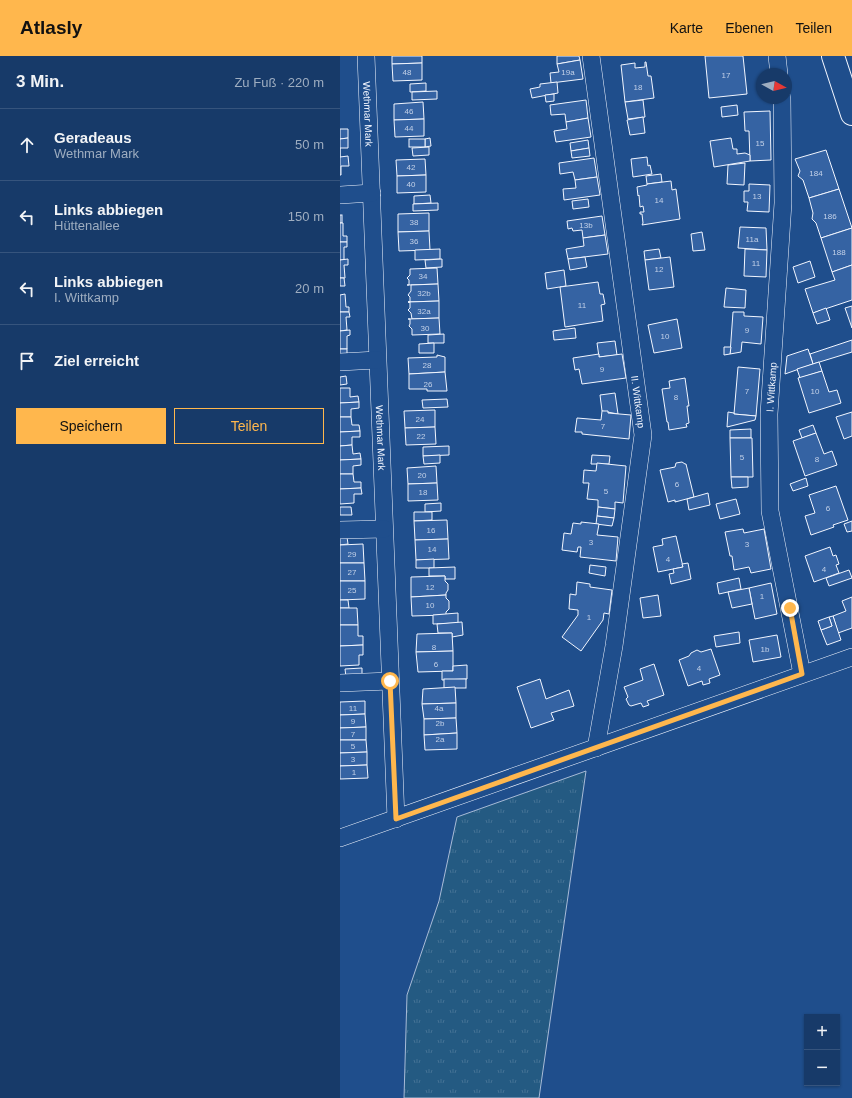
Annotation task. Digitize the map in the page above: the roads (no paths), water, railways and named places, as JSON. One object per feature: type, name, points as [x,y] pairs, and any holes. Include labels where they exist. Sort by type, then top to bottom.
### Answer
[{"type":"main road","points":[[833,56],[851,108]]},
{"type":"street","name":"Wethmar Mark","points":[[366,56],[396,819]]},
{"type":"street","name":"II. Wittkamp","points":[[591,56],[643,435],[614,646],[596,748]]},
{"type":"street","points":[[777,56],[778,68]]},
{"type":"street","name":"I. Wittkamp","points":[[782,104],[783,203],[769,414],[770,511],[802,674]]},
{"type":"street","points":[[340,195],[372,193]]},
{"type":"street","points":[[340,362],[377,360]]},
{"type":"street","points":[[340,530],[384,529]]},
{"type":"street","points":[[340,838],[852,657]]},
{"type":"street","points":[[340,683],[390,681]]}]
